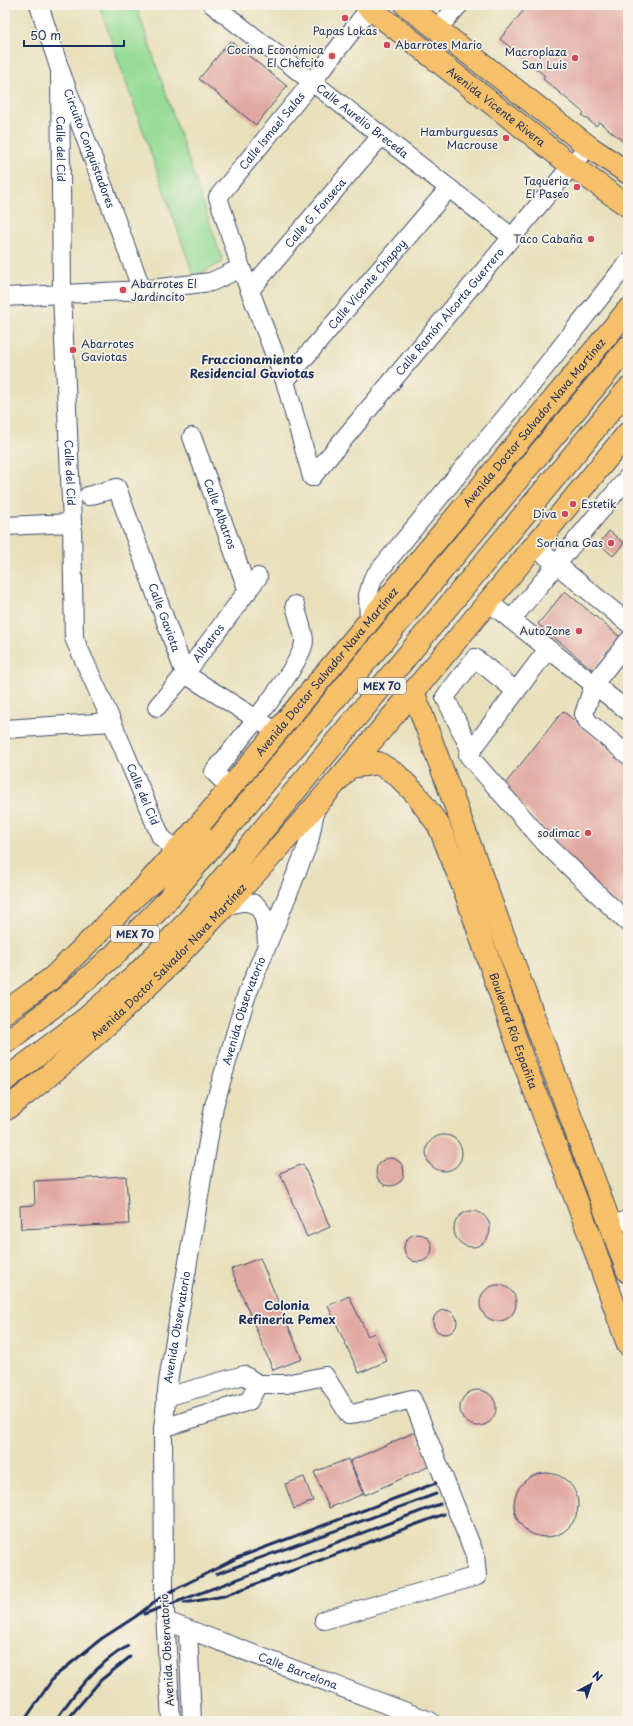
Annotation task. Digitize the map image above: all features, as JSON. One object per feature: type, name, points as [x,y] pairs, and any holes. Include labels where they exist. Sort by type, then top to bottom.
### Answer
[{"type":"main road","points":[[406,5],[436,30],[588,146],[628,173]]},
{"type":"main road","name":"Avenida Vicente Rivera","points":[[370,6],[394,14],[572,166],[621,201]]},
{"type":"main road","points":[[621,201],[628,217]]},
{"type":"main road","name":"Avenida Doctor Salvador Nava Martínez","points":[[5,1012],[52,978],[142,891],[277,732],[628,310]]},
{"type":"main road","name":"Avenida Doctor Salvador Nava Martínez","points":[[5,1043],[66,997],[114,955],[163,905],[628,347]]},
{"type":"main road","name":"Avenida Doctor Salvador Nava Martínez","points":[[5,1080],[85,1019],[135,976],[185,924],[627,391]]},
{"type":"main road","name":"Avenida Doctor Salvador Nava Martínez","points":[[5,1110],[95,1037],[225,907],[350,767],[628,432]]},
{"type":"main road","name":"Boulevard Río Españita","points":[[413,691],[619,1222],[628,1272]]},
{"type":"main road","name":"Boulevard Río Españita","points":[[350,767],[378,763],[396,774],[415,793],[439,826],[466,894],[523,1060],[590,1236],[628,1345]]},
{"type":"main road","points":[[142,891],[247,805]]},
{"type":"main road","points":[[85,1019],[163,970]]},
{"type":"street","name":"Circuito Conquistadores","points":[[39,5],[60,70],[142,290]]},
{"type":"street","name":"Calle Aurelio Breceda","points":[[212,5],[512,237]]},
{"type":"street","points":[[436,30],[459,5]]},
{"type":"street","name":"Calle Ismael Salas","points":[[239,269],[218,197],[312,82],[370,6]]},
{"type":"street","name":"Calle del Cid","points":[[60,70],[62,294],[72,523],[74,638],[161,837],[177,851]]},
{"type":"street","name":"Calle G. Fonseca","points":[[250,290],[381,136]]},
{"type":"street","name":"Calle Ramón Alcorta Guerrero","points":[[285,382],[312,477],[588,146]]},
{"type":"street","name":"Calle Vicente Chapoy","points":[[285,382],[449,188]]},
{"type":"street","points":[[369,622],[368,595],[374,578],[512,409],[628,262]]},
{"type":"street","points":[[5,297],[142,290],[211,282],[239,269],[250,290],[285,382]]},
{"type":"street","name":"Calle Albatros","points":[[192,437],[253,584]]},
{"type":"street","points":[[511,620],[557,566],[628,477]]},
{"type":"street","name":"Calle Gaviota","points":[[88,496],[117,488],[185,674]]},
{"type":"street","points":[[5,526],[72,523]]},
{"type":"street","points":[[534,546],[628,623]]},
{"type":"street","name":"Albatros","points":[[157,707],[185,674],[253,584]]},
{"type":"street","points":[[487,601],[628,711]]},
{"type":"street","points":[[230,788],[214,772],[257,719],[300,655],[304,641],[295,605]]},
{"type":"street","points":[[628,640],[594,684],[584,714],[588,722],[628,755]]},
{"type":"street","points":[[548,649],[468,755],[545,843],[628,923]]},
{"type":"street","points":[[471,751],[445,697],[475,658],[516,691]]},
{"type":"street","points":[[185,674],[277,732]]},
{"type":"street","points":[[5,729],[112,722]]},
{"type":"street","name":"Avenida Observatorio","points":[[171,1721],[164,1595],[163,1428],[166,1397],[214,1106],[246,997],[308,842],[316,806]]},
{"type":"street","name":"Avenida Observatorio","points":[[225,907],[243,902],[259,908],[264,915],[268,945]]},
{"type":"street","points":[[166,1397],[244,1375],[258,1384],[286,1384],[325,1376],[349,1414],[412,1399],[475,1555],[477,1576],[324,1620]]},
{"type":"street","points":[[163,1428],[249,1401],[258,1384]]},
{"type":"street","name":"Calle Barcelona","points":[[166,1621],[188,1631],[430,1721]]},
{"type":"street","points":[[188,1631],[192,1721]]},
{"type":"green space","points":[[99,5],[136,5],[223,262],[194,277]]},
{"type":"building","name":"Macroplaza San Luis","points":[[528,5],[628,5],[628,145],[599,122],[596,126],[582,115],[584,113],[543,79],[545,76],[500,39]]},
{"type":"building","points":[[230,41],[287,86],[256,125],[199,79]]},
{"type":"building","name":"Soriana Gas","points":[[609,531],[624,543],[613,556],[599,544]]},
{"type":"building","name":"AutoZone","points":[[565,591],[620,637],[593,670],[538,624]]},
{"type":"building","name":"sodimac","points":[[563,711],[628,765],[628,913],[590,883],[505,784]]},
{"type":"building","points":[[444,1135],[454,1138],[459,1143],[462,1153],[459,1163],[454,1168],[444,1171],[434,1168],[429,1163],[426,1153],[429,1143],[434,1138]]},
{"type":"building","points":[[390,1158],[396,1159],[400,1162],[403,1166],[403,1178],[400,1182],[396,1185],[390,1186],[384,1185],[380,1182],[377,1178],[376,1172],[377,1166],[380,1162],[384,1159]]},
{"type":"building","points":[[303,1164],[330,1227],[307,1237],[280,1173]]},
{"type":"building","points":[[126,1176],[129,1224],[21,1229],[20,1206],[35,1205],[34,1181]]},
{"type":"building","points":[[472,1211],[482,1214],[487,1219],[490,1229],[487,1239],[482,1244],[472,1247],[462,1244],[457,1239],[454,1229],[457,1219],[462,1214]]},
{"type":"building","points":[[418,1234],[424,1235],[428,1238],[431,1242],[431,1254],[428,1258],[424,1261],[418,1262],[412,1261],[408,1258],[405,1254],[404,1248],[405,1242],[408,1238],[412,1235]]},
{"type":"building","points":[[260,1258],[302,1359],[273,1370],[231,1269]]},
{"type":"building","points":[[498,1285],[508,1288],[513,1293],[516,1303],[513,1313],[508,1318],[498,1321],[488,1318],[483,1313],[480,1303],[483,1293],[488,1288]]},
{"type":"building","points":[[349,1296],[368,1336],[374,1333],[387,1361],[359,1373],[328,1306]]},
{"type":"building","points":[[445,1310],[454,1313],[457,1322],[454,1331],[445,1334],[436,1331],[433,1322],[436,1313]]},
{"type":"building","points":[[478,1390],[488,1393],[493,1398],[496,1408],[493,1418],[488,1423],[478,1426],[468,1423],[463,1418],[460,1408],[463,1398],[468,1393]]},
{"type":"building","points":[[415,1432],[430,1466],[365,1495],[350,1461]]},
{"type":"building","points":[[348,1459],[363,1494],[329,1508],[314,1472]]},
{"type":"building","points":[[546,1473],[564,1479],[572,1487],[578,1505],[572,1523],[564,1531],[546,1537],[528,1531],[520,1523],[514,1505],[520,1487],[528,1479]]},
{"type":"building","points":[[304,1477],[313,1501],[294,1509],[285,1484]]},
{"type":"railway","points":[[24,1721],[54,1677],[101,1639],[135,1617],[164,1595],[237,1558],[436,1483]]},
{"type":"railway","points":[[216,1574],[436,1494]]},
{"type":"railway","points":[[144,1614],[440,1504]]},
{"type":"railway","points":[[184,1603],[224,1596],[444,1514]]},
{"type":"railway","points":[[55,1721],[70,1699],[87,1679],[106,1661],[128,1646]]},
{"type":"railway","points":[[66,1721],[101,1680],[130,1657]]},
{"type":"place","name":"Papas Lokas","points":[[345,18]]},
{"type":"place","name":"Abarrotes Mario","points":[[387,45]]},
{"type":"place","name":"Cocina Económica El Chefcito","points":[[332,56]]},
{"type":"place","name":"Macroplaza San Luis","points":[[575,58]]},
{"type":"place","name":"Hamburguesas Macrouse","points":[[506,138]]},
{"type":"place","name":"Taqueria El Paseo","points":[[577,187]]},
{"type":"place","name":"Taco Cabaña","points":[[591,239]]},
{"type":"place","name":"Abarrotes El Jardincito","points":[[123,290]]},
{"type":"place","name":"Abarrotes Gaviotas","points":[[73,350]]},
{"type":"place","name":"Estetik","points":[[573,504]]},
{"type":"place","name":"Diva","points":[[565,514]]},
{"type":"place","name":"Soriana Gas","points":[[611,543]]},
{"type":"place","name":"AutoZone","points":[[579,631]]},
{"type":"place","name":"sodimac","points":[[588,833]]},
{"type":"district","name":"Fraccionamiento Residencial Gaviotas","points":[[252,367]]},
{"type":"district","name":"Colonia Refinería Pemex","points":[[287,1313]]}]
